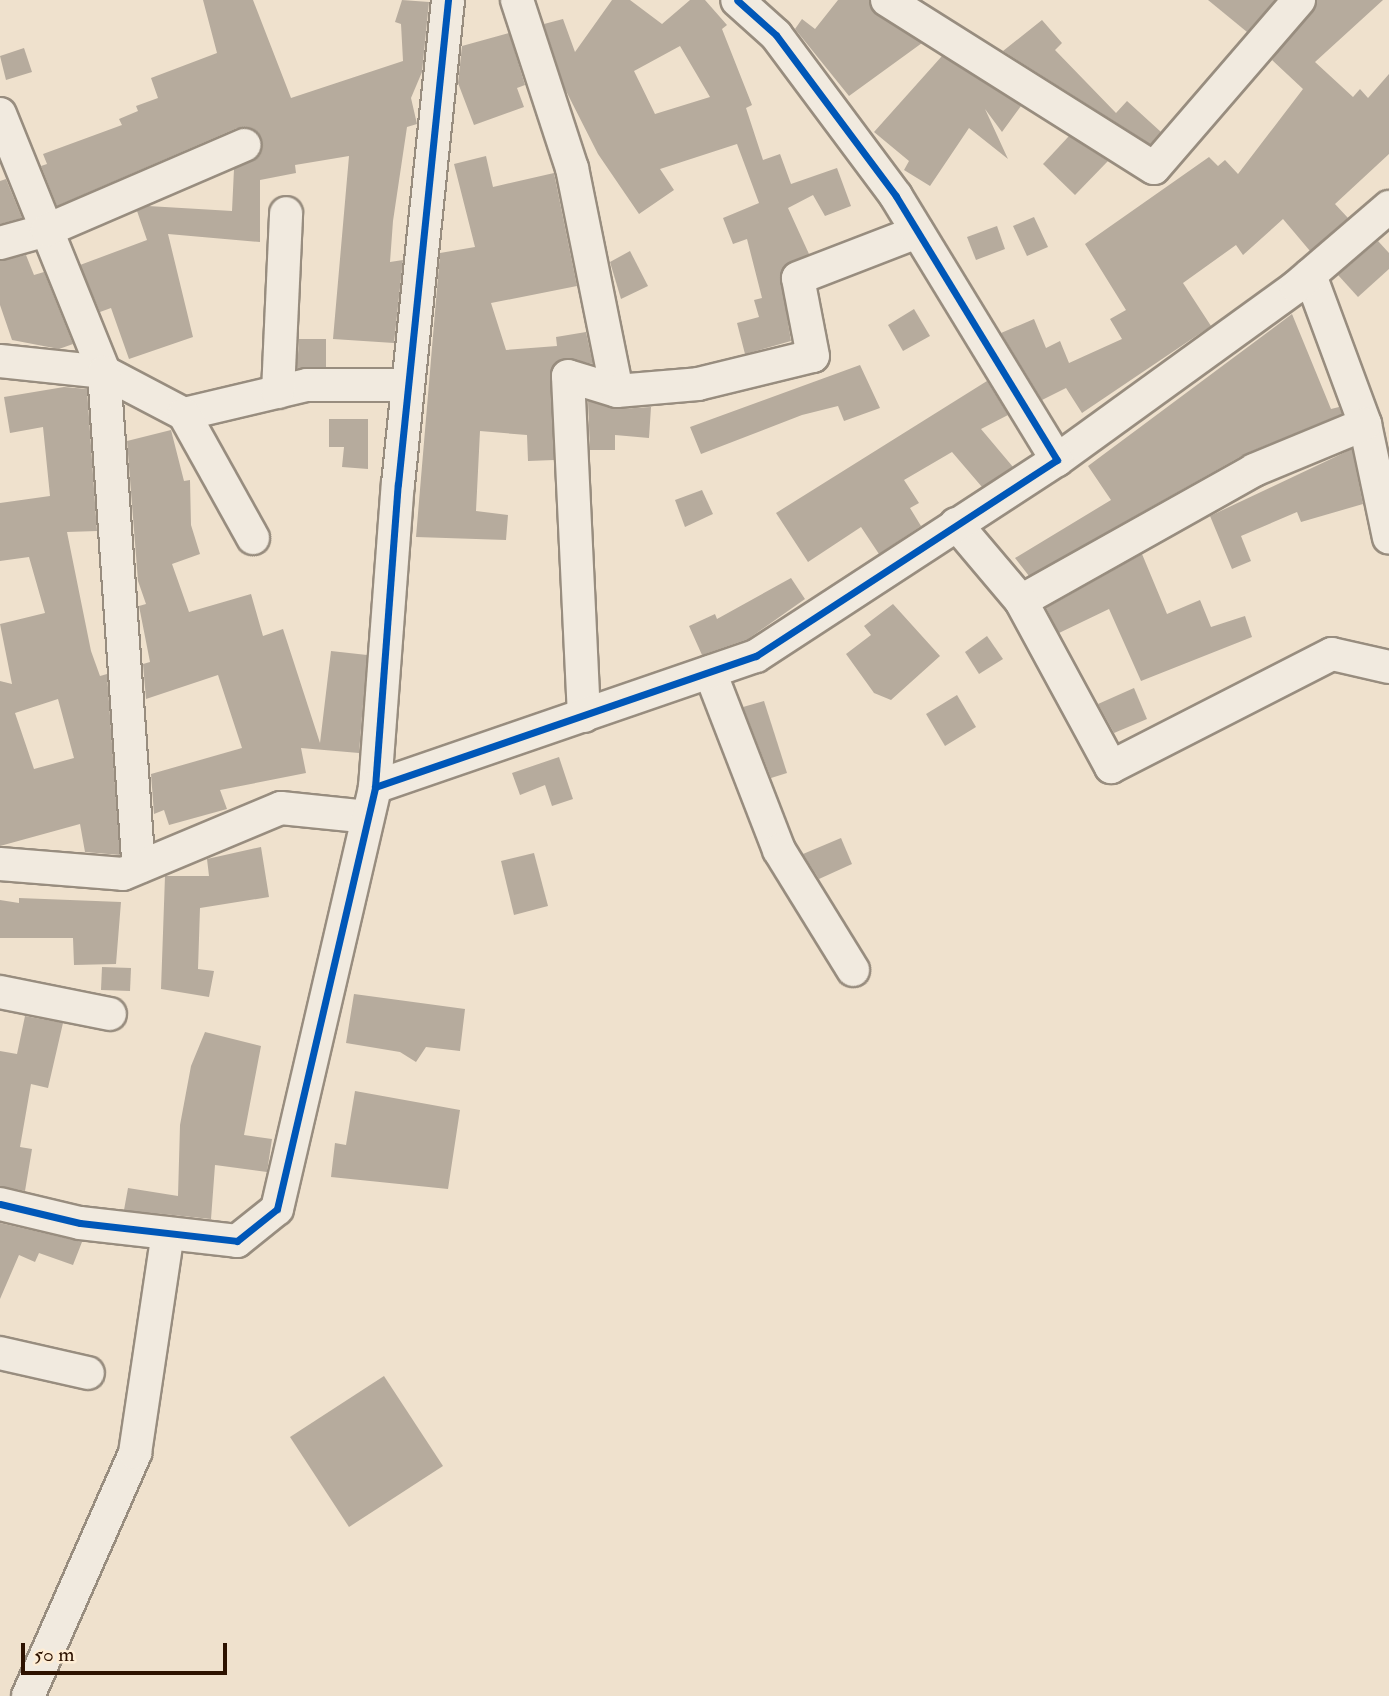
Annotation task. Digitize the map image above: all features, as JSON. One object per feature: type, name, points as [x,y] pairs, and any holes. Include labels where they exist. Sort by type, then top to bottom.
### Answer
[{"type":"street","points":[[0,1205],[168,1233],[237,1241],[277,1209],[371,802],[408,385],[448,0]]},
{"type":"street","points":[[517,0],[572,168],[617,391]]},
{"type":"street","points":[[737,0],[776,35],[917,232],[1057,460]]},
{"type":"street","points":[[887,0],[1154,168],[1299,0]]},
{"type":"street","points":[[0,114],[104,372],[139,867]]},
{"type":"street","points":[[0,243],[47,230],[244,145]]},
{"type":"street","points":[[0,864],[123,874],[281,808],[371,802],[584,716],[756,656],[1057,460],[1310,275],[1389,207]]},
{"type":"street","points":[[278,392],[286,213]]},
{"type":"street","points":[[584,716],[568,376],[617,391],[698,384],[813,356],[798,278],[917,232]]},
{"type":"street","points":[[1310,275],[1365,424],[1389,538]]},
{"type":"street","points":[[0,361],[104,372],[184,414],[253,538]]},
{"type":"street","points":[[184,414],[307,385],[408,385]]},
{"type":"street","points":[[1021,601],[1254,470],[1365,424]]},
{"type":"street","points":[[957,524],[1021,601],[1111,767],[1332,654],[1389,667]]},
{"type":"street","points":[[710,672],[779,850],[853,970]]},
{"type":"street","points":[[0,992],[110,1014]]},
{"type":"street","points":[[28,1696],[135,1453],[168,1233]]},
{"type":"street","points":[[0,1353],[88,1373]]},
{"type":"building","points":[[203,0],[253,0],[291,98],[403,61],[401,24],[395,22],[402,0],[429,2],[422,72],[411,98],[417,124],[407,127],[393,221],[390,262],[403,260],[394,343],[333,339],[349,156],[295,165],[296,173],[260,180],[260,242],[168,234],[193,337],[129,359],[111,308],[100,312],[80,265],[147,240],[137,211],[148,206],[232,211],[234,169],[258,156],[261,138],[254,130],[237,128],[57,206],[41,166],[47,164],[43,154],[122,125],[119,119],[138,111],[136,106],[158,98],[151,78],[217,53]]},
{"type":"building","points":[[612,0],[630,0],[662,24],[690,0],[705,0],[727,25],[722,29],[752,105],[746,108],[763,160],[780,154],[791,184],[837,168],[851,206],[825,216],[813,195],[788,208],[809,254],[780,274],[791,341],[745,354],[737,323],[759,317],[754,300],[762,298],[747,239],[733,244],[723,218],[759,203],[737,144],[660,169],[674,190],[639,214],[598,154],[565,89],[544,24],[563,19],[575,52]],"holes":[[[680,46],[710,97],[655,114],[634,71]]]},
{"type":"building","points":[[838,0],[869,0],[877,15],[922,43],[849,96],[795,29],[802,19],[815,29]]},
{"type":"building","points":[[1208,0],[1275,0],[1247,32]]},
{"type":"building","points":[[1317,0],[1383,0],[1315,62],[1353,97],[1360,89],[1368,98],[1389,74],[1389,154],[1335,204],[1348,218],[1310,251],[1283,219],[1243,255],[1236,245],[1183,283],[1211,326],[1082,413],[1066,388],[1042,400],[1001,333],[1034,319],[1046,348],[1060,341],[1069,363],[1122,339],[1110,319],[1126,310],[1085,244],[1209,157],[1218,166],[1225,160],[1238,174],[1303,89],[1272,60]]},
{"type":"building","points":[[1042,20],[1062,43],[1055,50],[1116,113],[1127,101],[1161,132],[1150,144],[1003,51]]},
{"type":"building","points":[[509,33],[525,85],[517,88],[524,107],[474,125],[458,83],[462,46]]},
{"type":"building","points":[[24,48],[32,72],[6,80],[0,56]]},
{"type":"building","points":[[942,56],[1021,106],[1002,132],[985,109],[1008,159],[969,128],[930,186],[904,170],[909,161],[874,132]]},
{"type":"building","points":[[1069,136],[1108,161],[1075,195],[1043,164]]},
{"type":"building","points":[[486,156],[493,187],[554,173],[577,286],[491,303],[506,350],[557,346],[556,337],[586,332],[593,364],[565,358],[551,369],[554,460],[528,461],[527,435],[480,431],[476,511],[508,515],[506,540],[416,537],[440,253],[475,247],[454,164]]},
{"type":"building","points":[[6,179],[22,218],[0,224],[0,181]]},
{"type":"building","points":[[1034,217],[1048,247],[1027,256],[1013,226]]},
{"type":"building","points":[[997,226],[1005,249],[976,260],[967,237]]},
{"type":"building","points":[[1378,241],[1389,253],[1389,269],[1358,297],[1338,275]]},
{"type":"building","points":[[630,251],[648,286],[621,299],[610,262]]},
{"type":"building","points":[[26,255],[34,275],[44,272],[73,344],[59,349],[12,340],[0,305],[0,261]]},
{"type":"building","points":[[914,309],[930,336],[903,351],[888,325]]},
{"type":"building","points":[[1292,314],[1331,409],[1339,407],[1342,414],[1245,454],[1029,576],[1015,558],[1111,500],[1088,466]]},
{"type":"building","points":[[299,339],[326,339],[326,367],[297,368]]},
{"type":"building","points":[[860,365],[880,408],[844,421],[838,406],[802,415],[701,454],[690,427]]},
{"type":"building","points":[[987,381],[1008,415],[981,429],[1013,467],[982,487],[952,452],[904,480],[919,503],[910,508],[921,526],[879,554],[861,527],[808,562],[776,513]]},
{"type":"building","points":[[64,387],[87,389],[97,531],[67,532],[91,651],[100,676],[107,674],[120,855],[85,852],[80,824],[0,846],[0,681],[12,684],[0,624],[45,613],[29,557],[0,561],[0,503],[50,496],[43,427],[10,433],[4,397]],"holes":[[[58,699],[74,758],[34,769],[15,713]]]},
{"type":"building","points":[[588,401],[618,409],[651,407],[649,438],[615,435],[615,450],[590,450]]},
{"type":"building","points":[[329,419],[368,419],[368,469],[342,467],[344,447],[329,447]]},
{"type":"building","points":[[171,430],[184,481],[190,480],[191,525],[200,554],[172,564],[189,612],[251,594],[263,636],[283,629],[320,743],[331,651],[367,655],[359,753],[301,748],[306,773],[220,790],[227,809],[169,825],[164,810],[154,814],[151,774],[242,748],[218,675],[146,699],[143,664],[150,662],[139,606],[146,604],[138,581],[127,441]]},
{"type":"building","points":[[1352,449],[1363,504],[1301,522],[1297,512],[1241,536],[1251,561],[1232,569],[1210,516]]},
{"type":"building","points":[[702,490],[713,514],[685,527],[675,500]]},
{"type":"building","points":[[1142,554],[1167,614],[1200,600],[1211,627],[1245,616],[1252,637],[1141,681],[1109,609],[1059,633],[1046,608]]},
{"type":"building","points":[[791,578],[805,599],[748,639],[702,655],[689,626],[715,614],[717,619]]},
{"type":"building","points":[[893,604],[940,656],[891,700],[874,693],[846,654],[871,635],[864,626]]},
{"type":"building","points":[[987,636],[1003,659],[979,674],[965,652]]},
{"type":"building","points":[[1134,688],[1147,719],[1114,733],[1098,704]]},
{"type":"building","points":[[957,695],[976,727],[945,746],[926,714]]},
{"type":"building","points":[[764,701],[787,773],[771,778],[743,707]]},
{"type":"building","points":[[559,757],[573,799],[552,806],[545,785],[520,795],[512,773]]},
{"type":"building","points":[[841,838],[852,864],[819,879],[803,854]]},
{"type":"building","points":[[261,847],[269,897],[200,908],[198,969],[214,971],[209,997],[161,989],[165,876],[209,876],[207,859]]},
{"type":"building","points":[[534,853],[548,906],[514,915],[501,861]]},
{"type":"building","points":[[19,898],[121,902],[116,964],[74,965],[73,938],[0,938],[0,900],[19,903]]},
{"type":"building","points":[[102,967],[131,968],[130,991],[101,990]]},
{"type":"building","points":[[354,994],[465,1009],[460,1051],[426,1047],[416,1062],[400,1052],[346,1043]]},
{"type":"building","points":[[25,1016],[63,1023],[48,1088],[31,1084],[20,1147],[32,1149],[25,1191],[0,1186],[0,1051],[17,1054]]},
{"type":"building","points":[[205,1032],[261,1046],[244,1135],[272,1139],[267,1172],[215,1165],[211,1219],[124,1210],[128,1188],[178,1196],[180,1125],[191,1066]]},
{"type":"building","points":[[355,1091],[460,1110],[448,1189],[331,1177],[335,1143],[346,1145]]},
{"type":"building","points":[[0,1223],[82,1242],[73,1265],[39,1253],[35,1262],[19,1255],[0,1299]]},
{"type":"building","points":[[384,1376],[443,1466],[349,1527],[290,1437]]},
{"type":"cycle path","points":[[375,787],[398,484],[448,0]]},
{"type":"cycle path","points":[[0,1204],[80,1223],[237,1241],[277,1209],[375,787],[756,656],[1057,460],[896,196],[776,35],[737,0]]}]
